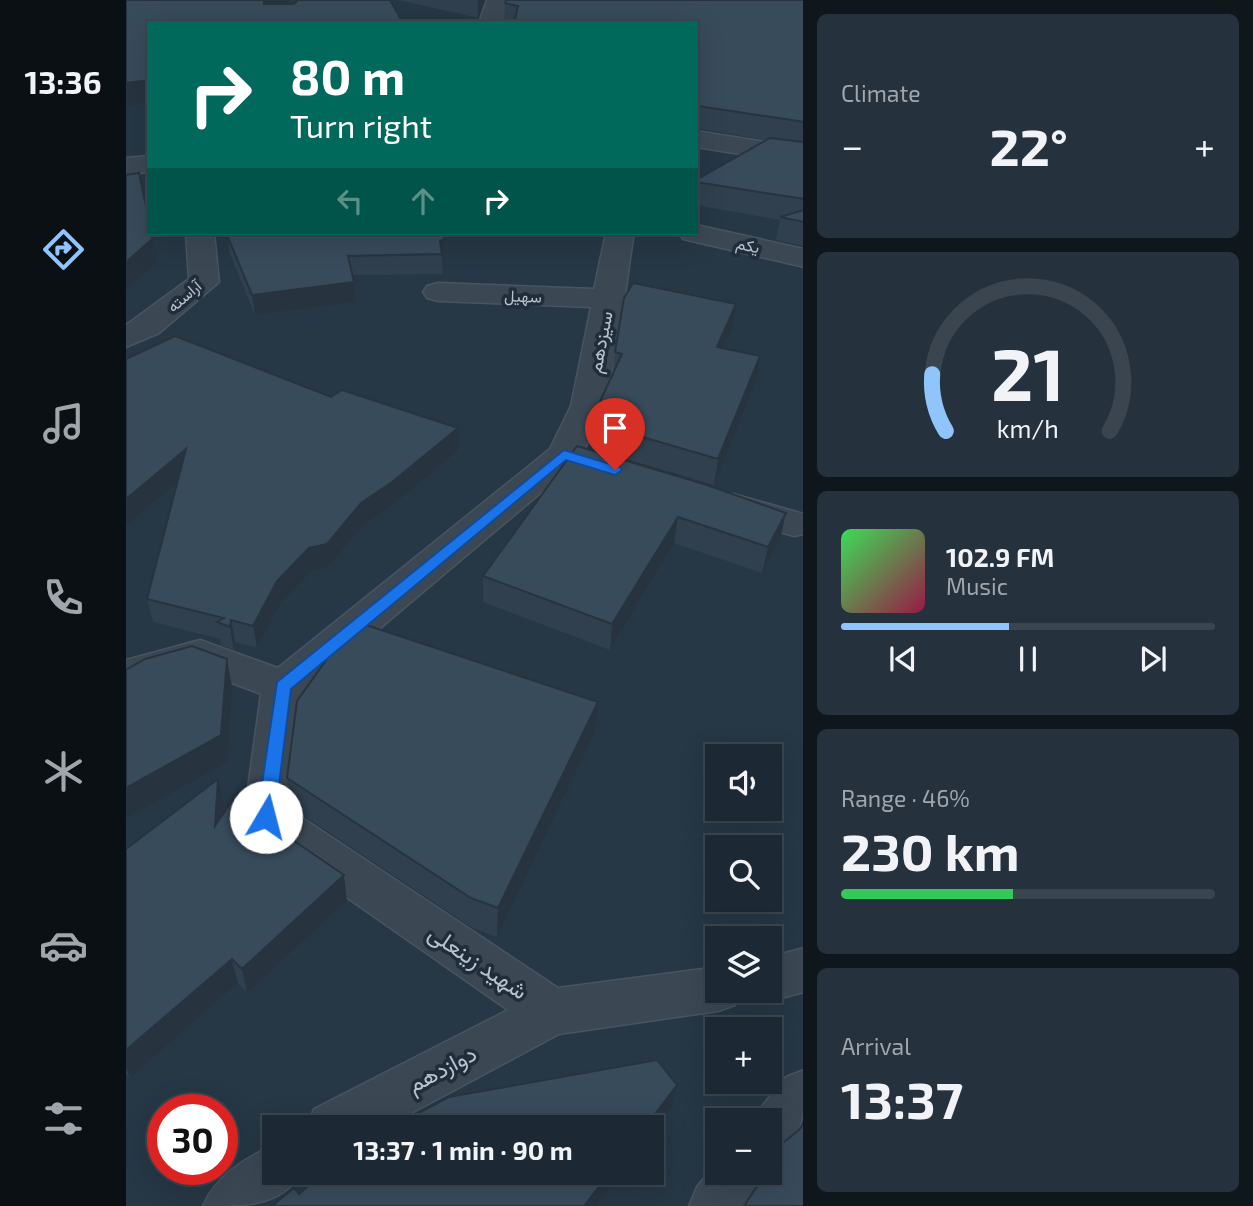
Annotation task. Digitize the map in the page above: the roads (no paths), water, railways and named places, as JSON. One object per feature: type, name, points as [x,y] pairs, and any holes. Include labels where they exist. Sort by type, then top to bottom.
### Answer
[{"type":"street","points":[[491,21],[498,0]]},
{"type":"street","points":[[700,143],[803,156]]},
{"type":"street","points":[[126,166],[147,163]]},
{"type":"street","name":"یکم","points":[[698,234],[803,258]]},
{"type":"street","name":"آراسته","points":[[126,338],[148,326],[205,282],[200,235]]},
{"type":"street","name":"سیزدهم","points":[[283,686],[577,459],[620,235]]},
{"type":"street","name":"سهیل","points":[[438,292],[608,299]]},
{"type":"street","points":[[704,497],[794,524]]},
{"type":"street","points":[[126,675],[200,655],[283,686]]},
{"type":"street","name":"شهید زینعلی","points":[[283,686],[266,817],[552,1012]]},
{"type":"street","points":[[782,976],[803,970]]},
{"type":"street","points":[[552,1012],[705,991]]},
{"type":"street","name":"دوازدهم","points":[[356,1115],[552,1012]]},
{"type":"street","points":[[782,1122],[803,1095]]},
{"type":"street","points":[[230,1206],[262,1182]]},
{"type":"street","points":[[716,1206],[733,1185]]}]
